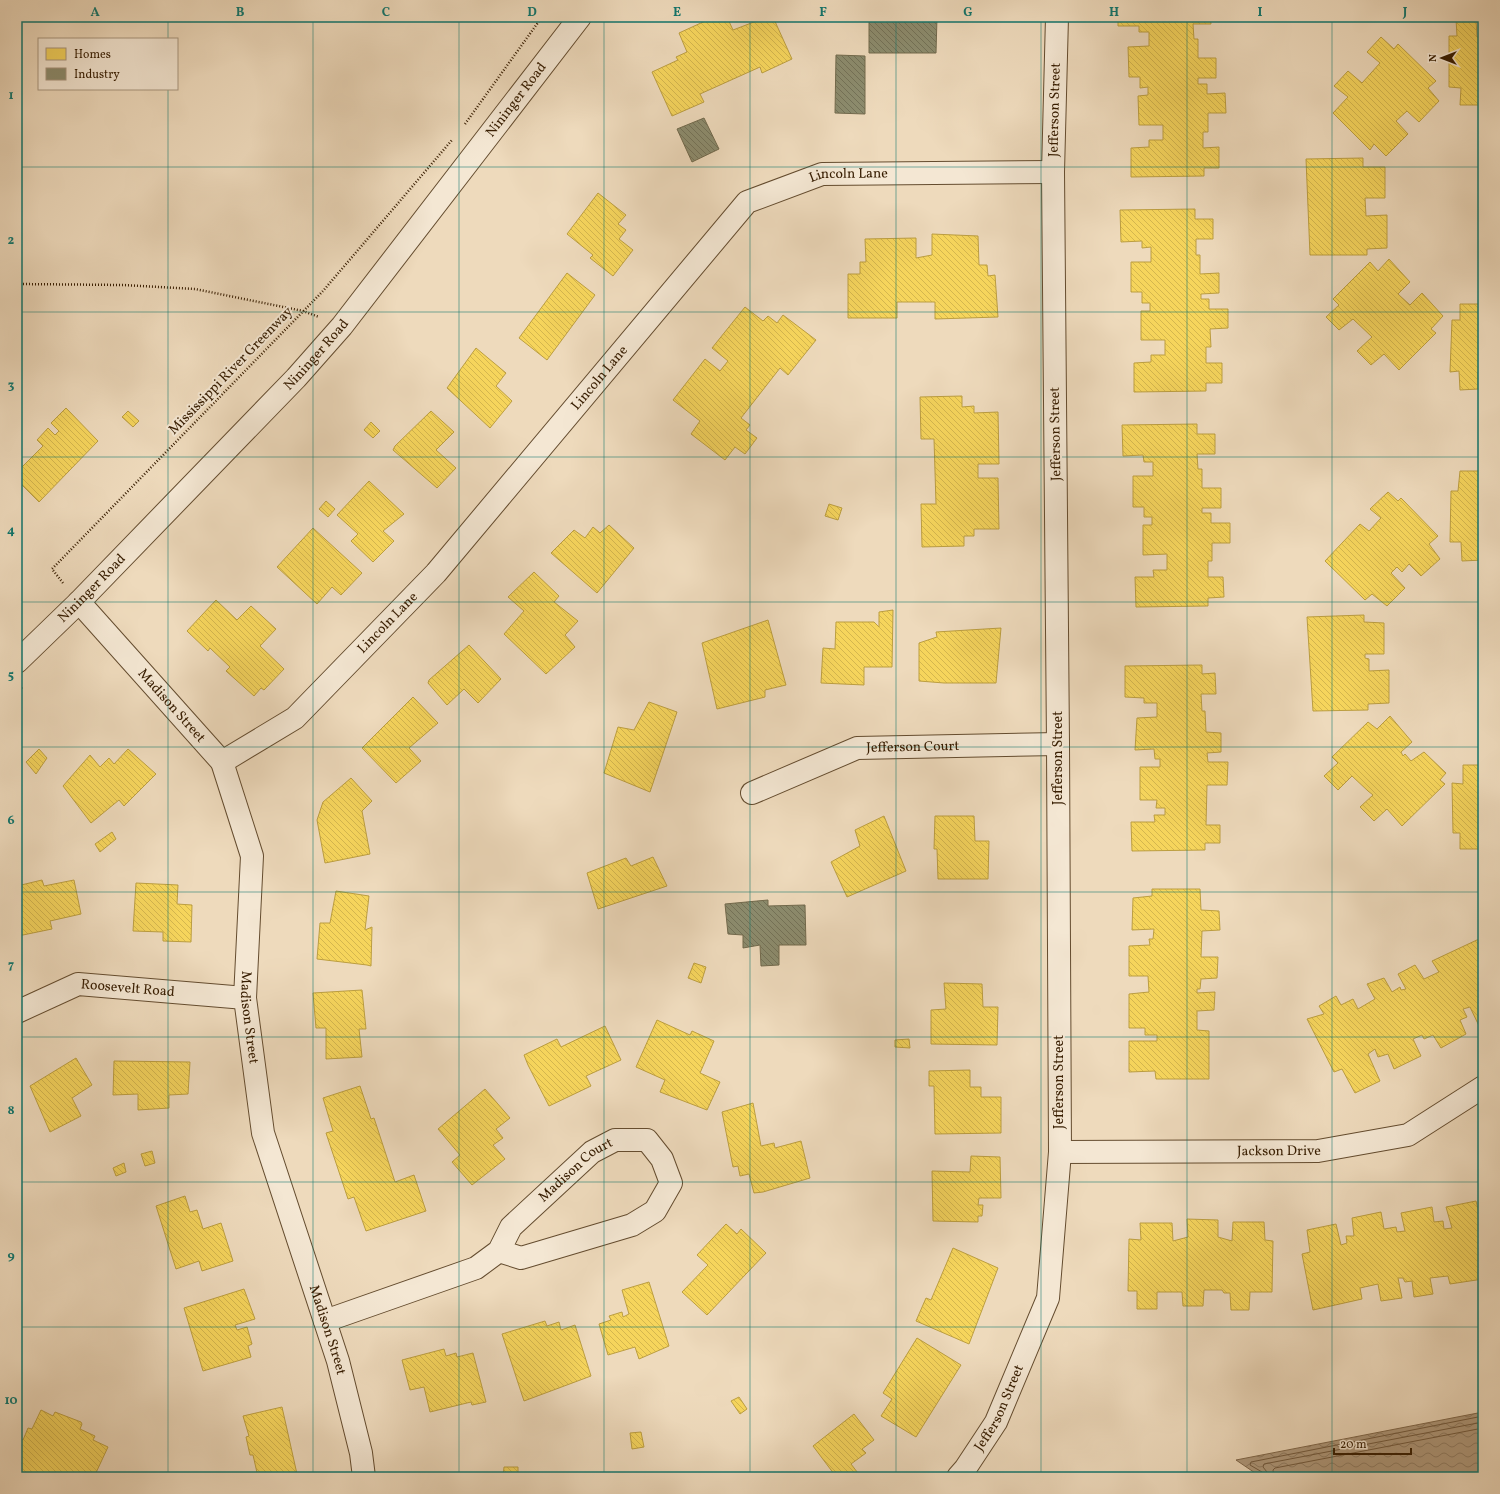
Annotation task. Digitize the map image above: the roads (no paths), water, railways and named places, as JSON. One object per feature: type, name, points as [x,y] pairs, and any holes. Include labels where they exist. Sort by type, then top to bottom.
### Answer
[{"type":"street","name":"Nininger Road","points":[[17,662],[79,602],[296,378],[342,326],[580,17]]},
{"type":"street","name":"Jefferson Street","points":[[958,1477],[965,1469],[996,1422],[1048,1298],[1060,1152],[1053,172],[1057,17]]},
{"type":"street","name":"Lincoln Lane","points":[[222,762],[295,718],[436,573],[747,202],[822,174],[1053,172]]},
{"type":"street","name":"Madison Street","points":[[79,602],[222,762],[252,856],[245,998],[263,1133],[338,1360],[361,1453],[364,1477]]},
{"type":"street","name":"Jefferson Court","points":[[752,793],[857,748],[1058,744]]},
{"type":"street","name":"Roosevelt Road","points":[[17,1012],[78,984],[245,998]]},
{"type":"street","name":"Jackson Drive","points":[[1060,1152],[1318,1151],[1408,1135],[1483,1087]]},
{"type":"street","name":"Madison Court","points":[[325,1321],[476,1268],[499,1251],[511,1227],[592,1152],[615,1140],[647,1140],[662,1159],[671,1183],[654,1211],[632,1224],[521,1258],[499,1251]]},
{"type":"water","points":[[1483,1412],[1483,1477],[1261,1477],[1236,1460]]}]
